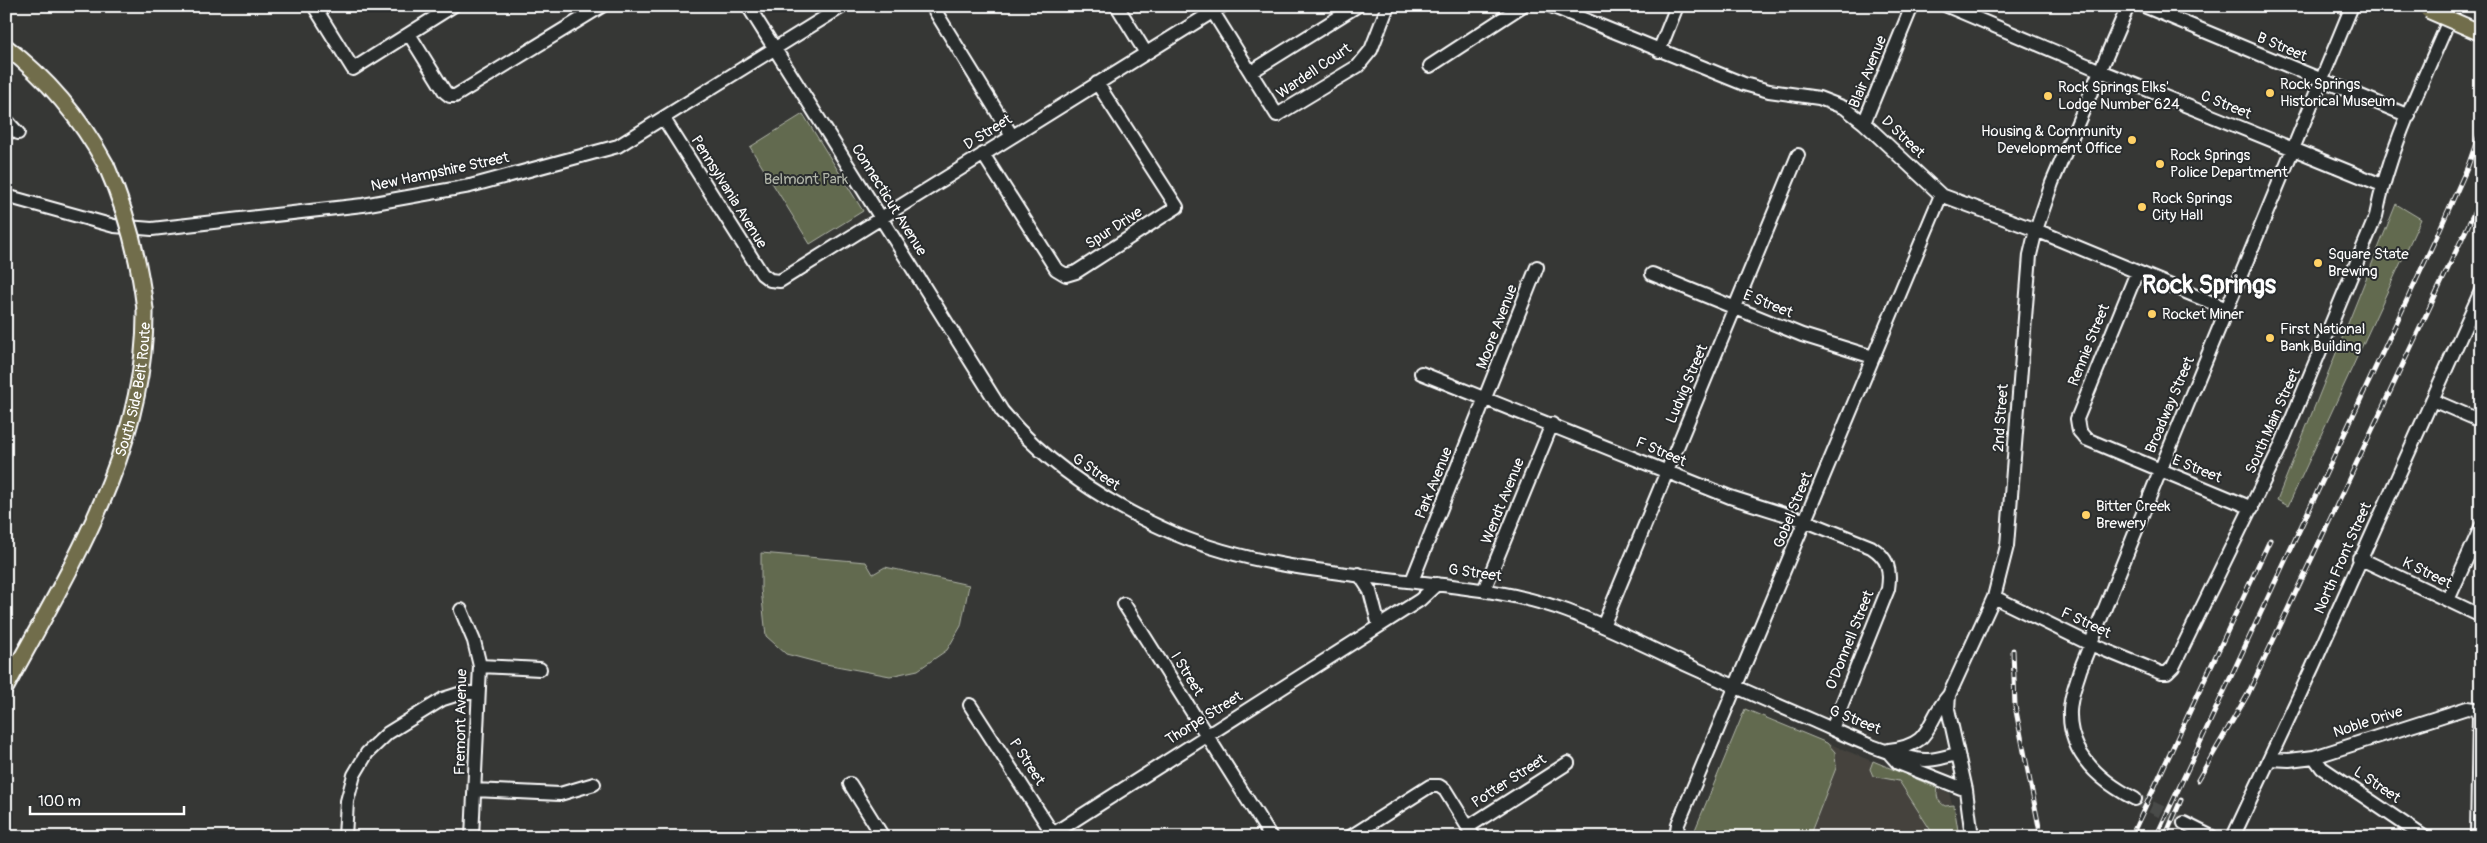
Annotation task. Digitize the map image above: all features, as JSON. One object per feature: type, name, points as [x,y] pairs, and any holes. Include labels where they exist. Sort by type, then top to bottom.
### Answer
[{"type":"main road","points":[[2423,8],[2481,33]]},
{"type":"main road","name":"South Side Belt Route","points":[[6,47],[50,87],[73,113],[106,165],[131,231],[145,309],[145,341],[142,372],[119,465],[65,577],[6,687]]},
{"type":"street","points":[[314,6],[353,69],[453,6]]},
{"type":"street","points":[[409,34],[445,92],[450,96],[455,96],[602,6]]},
{"type":"street","name":"Connecticut Avenue","points":[[748,6],[1002,411]]},
{"type":"street","name":"New Hampshire Street","points":[[6,196],[114,226],[168,228],[363,205],[470,186],[618,146],[843,6]]},
{"type":"street","points":[[932,6],[1012,136]]},
{"type":"street","points":[[1117,6],[1146,53]]},
{"type":"street","name":"Wardell Court","points":[[1251,72],[1356,6]]},
{"type":"street","name":"Wardell Court","points":[[1218,9],[1251,72],[1277,115],[1358,66],[1371,50],[1388,6]]},
{"type":"street","points":[[1430,66],[1522,6]]},
{"type":"street","name":"D Street","points":[[1550,6],[1744,84],[1769,91],[1819,98],[1845,108],[1864,122],[1941,195],[2036,230],[2227,310]]},
{"type":"street","points":[[1659,51],[1677,6]]},
{"type":"street","name":"Blair Avenue","points":[[1864,122],[1912,6]]},
{"type":"street","name":"C Street","points":[[1947,6],[2101,72],[2382,185]]},
{"type":"street","name":"2nd Street","points":[[1972,837],[1966,790],[1948,709],[1949,695],[1994,597],[2007,546],[2026,292],[2036,230],[2052,183],[2128,6]]},
{"type":"street","name":"B Street","points":[[2144,6],[2409,116]]},
{"type":"street","name":"Broadway Street","points":[[2135,799],[2101,779],[2081,755],[2074,738],[2070,715],[2072,697],[2090,644],[2160,471],[2352,6]]},
{"type":"street","name":"South Main Street","points":[[2167,673],[2174,667],[2217,575],[2252,508],[2303,396],[2376,216],[2382,185],[2455,6]]},
{"type":"street","name":"D Street","points":[[770,280],[780,281],[1218,9]]},
{"type":"street","name":"Spur Drive","points":[[983,154],[1056,269],[1066,274],[1076,272],[1178,207],[1096,83]]},
{"type":"street","name":"Pennsylvania Avenue","points":[[664,119],[762,274],[770,280]]},
{"type":"street","points":[[6,120],[18,133]]},
{"type":"street","name":"Ludvig Street","points":[[1604,626],[1798,155]]},
{"type":"street","name":"Gobel Street","points":[[1676,837],[1678,824],[1737,688],[1941,195]]},
{"type":"street","name":"Moore Avenue","points":[[1487,398],[1537,267]]},
{"type":"street","name":"Rennie Street","points":[[2079,431],[2077,419],[2137,272]]},
{"type":"street","name":"E Street","points":[[1652,274],[1802,335],[1873,357]]},
{"type":"street","name":"North Front Street","points":[[2233,837],[2481,291]]},
{"type":"street","name":"F Street","points":[[1421,373],[1552,424],[1730,498],[1806,521],[1871,546],[1887,562]]},
{"type":"street","name":"Park Avenue","points":[[1412,582],[1487,398]]},
{"type":"street","points":[[2432,400],[2481,421]]},
{"type":"street","name":"G Street","points":[[1002,411],[1044,456],[1082,484],[1128,512],[1176,534],[1217,549],[1269,563],[1484,590],[1525,598],[1565,610],[1604,626],[1737,688],[1887,751],[1924,760],[1957,754]]},
{"type":"street","name":"Wendt Avenue","points":[[1484,590],[1552,424]]},
{"type":"street","name":"E Street","points":[[2079,431],[2086,439],[2252,508]]},
{"type":"street","points":[[2448,600],[2481,527]]},
{"type":"street","name":"K Street","points":[[2359,558],[2481,616]]},
{"type":"street","name":"O'Donnell Street","points":[[1832,729],[1888,589],[1890,575],[1887,562]]},
{"type":"street","points":[[1359,574],[1370,591],[1379,626]]},
{"type":"street","name":"Thorpe Street","points":[[1052,836],[1420,600],[1437,584]]},
{"type":"street","name":"F Street","points":[[1994,597],[2090,644],[2160,673],[2167,673]]},
{"type":"street","name":"I Street","points":[[1124,604],[1272,837]]},
{"type":"street","name":"Fremont Avenue","points":[[461,610],[474,641],[480,666],[472,837]]},
{"type":"street","points":[[480,666],[540,669]]},
{"type":"street","points":[[345,837],[346,801],[354,775],[366,753],[388,733],[443,699],[462,694],[478,694]]},
{"type":"street","points":[[1887,751],[1904,748],[1920,740],[1927,733],[1941,704],[1949,695]]},
{"type":"street","name":"P Street","points":[[970,705],[1052,836]]},
{"type":"street","name":"Noble Drive","points":[[2270,758],[2289,760],[2314,757],[2467,708],[2474,709],[2479,715],[2479,780]]},
{"type":"street","points":[[1887,751],[1898,762],[1966,790]]},
{"type":"street","name":"L Street","points":[[2314,757],[2322,768],[2424,837]]},
{"type":"street","name":"Potter Street","points":[[1471,832],[1568,763]]},
{"type":"street","points":[[2477,837],[2479,780]]},
{"type":"street","points":[[475,790],[560,794],[594,784]]},
{"type":"street","points":[[850,784],[883,837]]},
{"type":"street","points":[[1350,837],[1430,786],[1439,786],[1444,790],[1471,832]]},
{"type":"street","points":[[2184,823],[2212,837]]},
{"type":"shaded area","points":[[1745,709],[1949,793],[1958,824],[1959,837],[1692,837]]},
{"type":"green space","name":"Belmont Park","points":[[803,114],[863,211],[810,244],[750,147]]},
{"type":"green space","points":[[2396,204],[2421,219],[2288,506],[2277,500]]},
{"type":"green space","points":[[761,553],[866,562],[873,574],[885,567],[969,585],[961,626],[947,650],[918,670],[890,676],[820,663],[786,654],[766,636],[761,589]]},
{"type":"green space","points":[[1745,709],[1827,743],[1835,752],[1836,768],[1809,837],[1692,837]]},
{"type":"green space","points":[[1873,761],[1938,788],[1937,796],[1940,802],[1945,806],[1954,805],[1959,837],[1935,837],[1899,781],[1873,776],[1870,769]]},
{"type":"tunnel","points":[[2135,799],[2184,823]]},
{"type":"railway","points":[[2156,837],[2435,240],[2468,166],[2481,129]]},
{"type":"railway","points":[[2198,780],[2248,694],[2481,198]]},
{"type":"railway","points":[[2131,837],[2270,540]]},
{"type":"railway","points":[[2013,650],[2015,706],[2041,837]]},
{"type":"railway","points":[[2165,837],[2181,800]]},
{"type":"place","name":"Rock Springs Historical Museum","points":[[2270,93]]},
{"type":"place","name":"Rock Springs Elks' Lodge Number 624","points":[[2048,96]]},
{"type":"place","name":"Housing & Community Development Office","points":[[2132,140]]},
{"type":"place","name":"Rock Springs Police Department","points":[[2160,164]]},
{"type":"place","name":"Rock Springs City Hall","points":[[2142,207]]},
{"type":"place","name":"Square State Brewing","points":[[2318,263]]},
{"type":"place","name":"Rocket Miner","points":[[2152,314]]},
{"type":"place","name":"First National Bank Building","points":[[2270,338]]},
{"type":"place","name":"Bitter Creek Brewery","points":[[2086,515]]},
{"type":"district","name":"Rock Springs","points":[[2209,285]]}]
